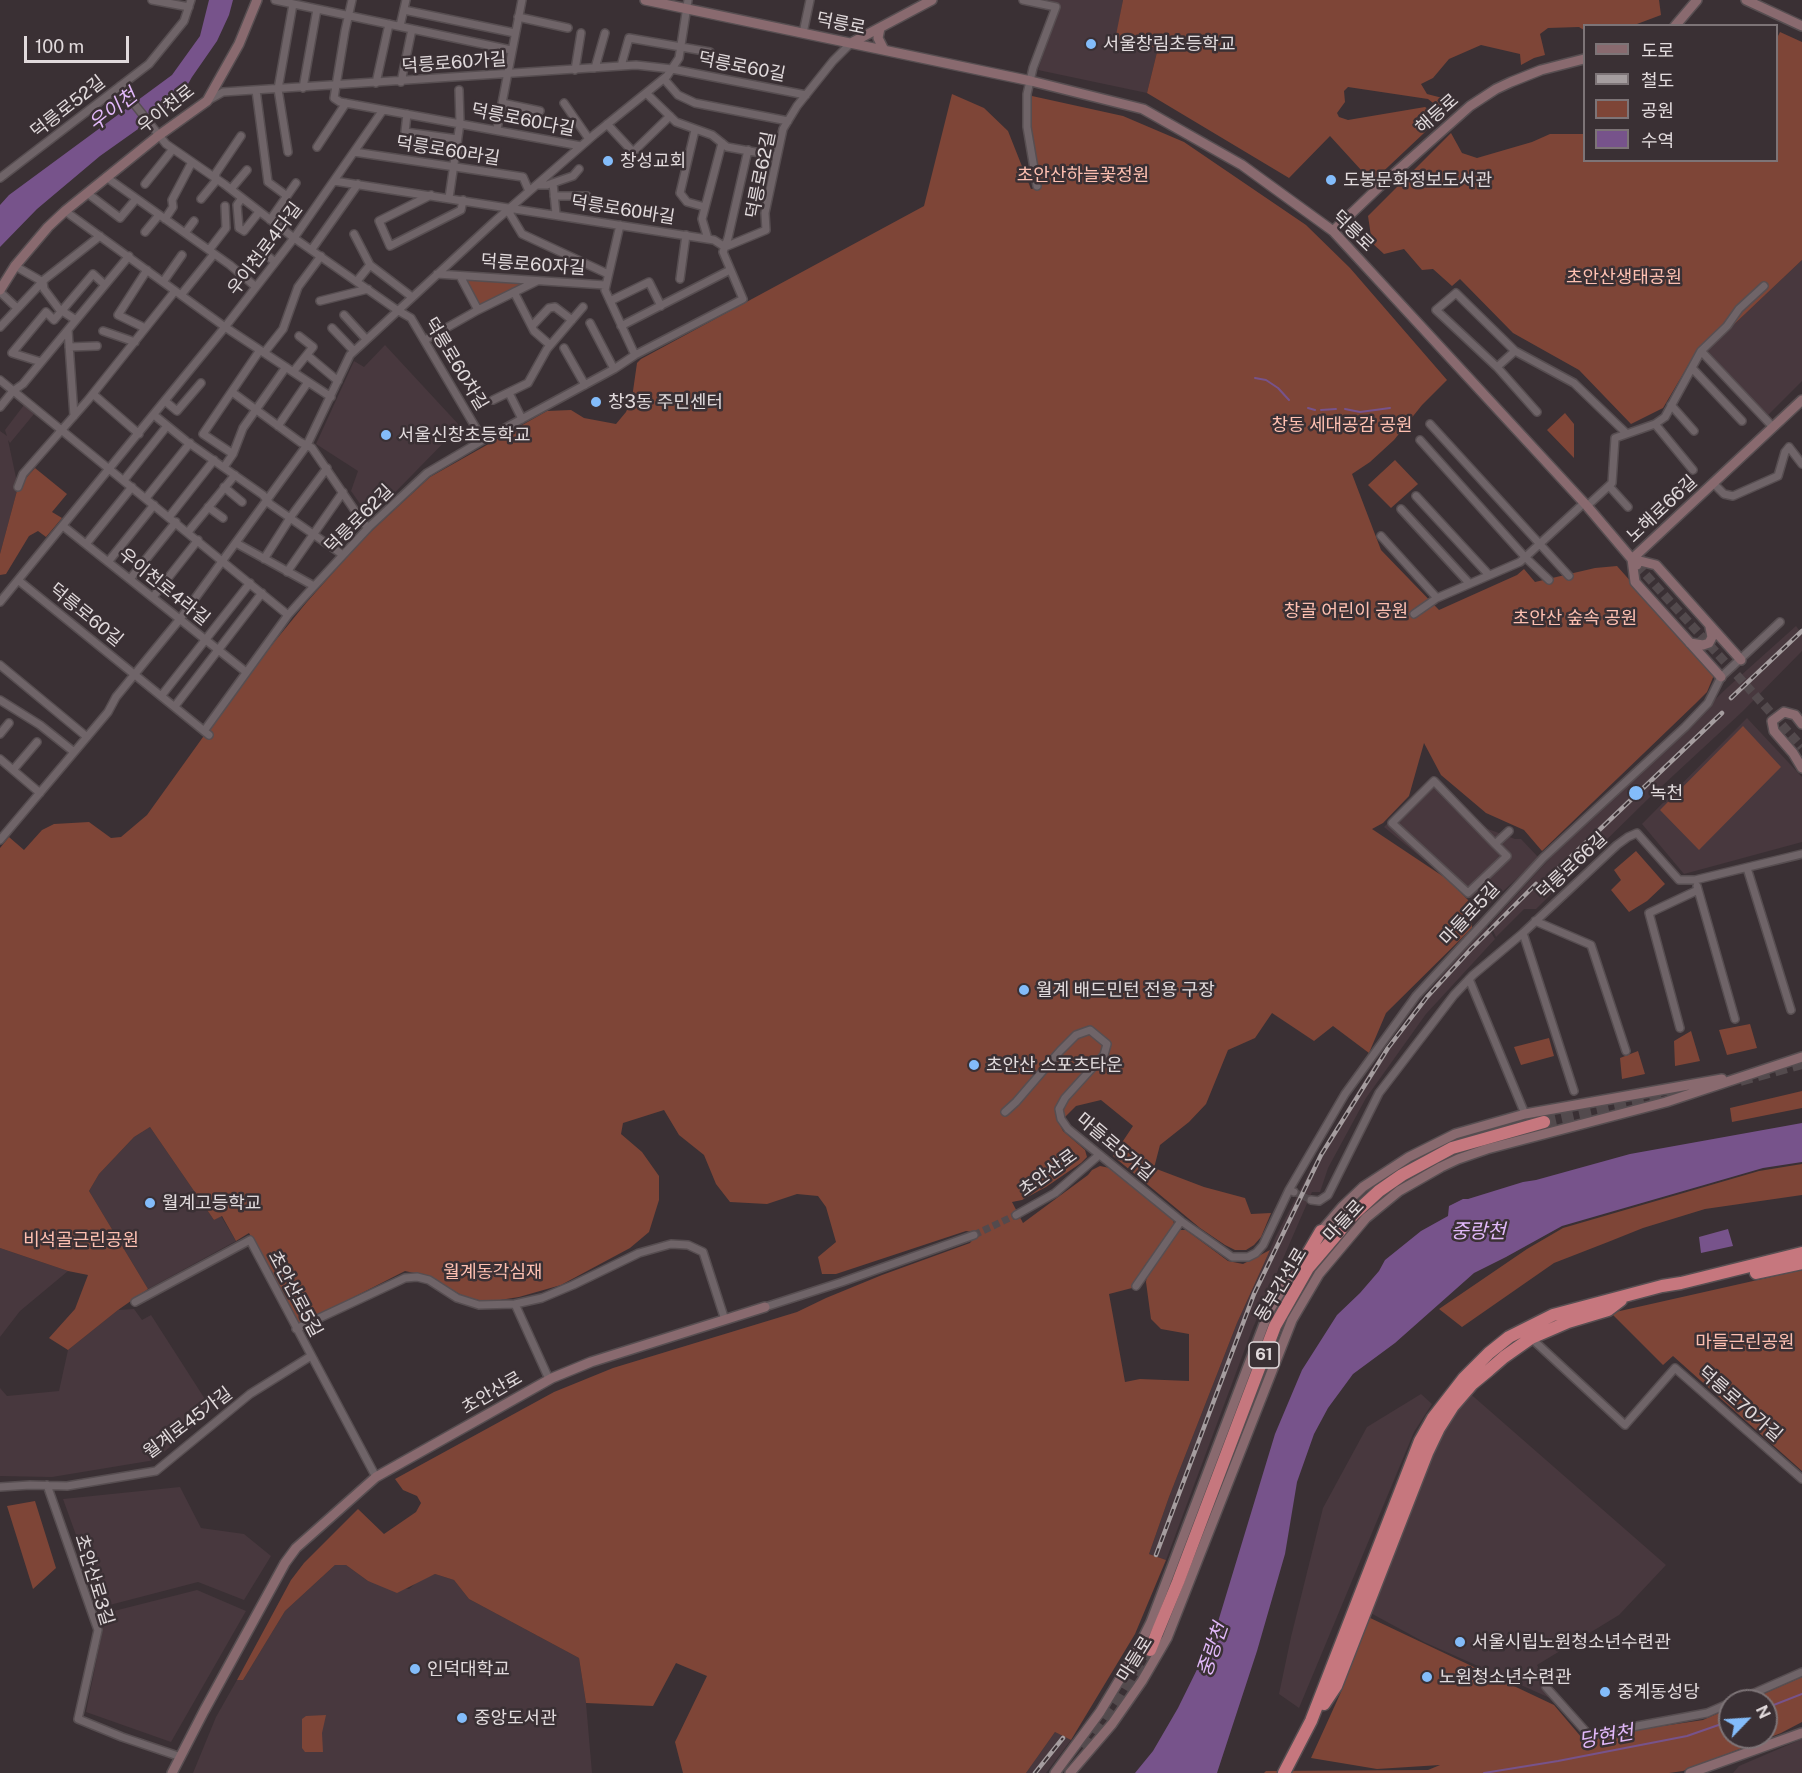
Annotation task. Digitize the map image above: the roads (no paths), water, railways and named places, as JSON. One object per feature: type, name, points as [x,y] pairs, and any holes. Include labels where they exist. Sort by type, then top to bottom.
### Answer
[{"type":"highway","name":"동부간선로","points":[[1150,1650],[1275,1326],[1308,1268],[1354,1214],[1402,1175],[1452,1148],[1544,1122]]},
{"type":"highway","points":[[1260,1365],[1273,1316],[1321,1232]]},
{"type":"highway","points":[[1284,1773],[1311,1720],[1407,1471],[1433,1418],[1447,1397],[1490,1353],[1527,1327],[1553,1315],[1802,1245]]},
{"type":"highway","points":[[1662,1286],[1802,1253]]},
{"type":"highway","points":[[1688,1281],[1749,1274],[1802,1263]]},
{"type":"highway","points":[[1311,1720],[1336,1686],[1427,1453],[1439,1428],[1454,1406],[1472,1384],[1504,1357],[1532,1338],[1568,1322],[1608,1310],[1627,1295]]},
{"type":"main road","name":"우이천로","points":[[0,291],[15,266],[48,227],[65,211],[158,136],[207,101],[239,44],[257,0]]},
{"type":"main road","name":"덕릉로","points":[[645,0],[688,4],[803,33],[1031,81],[1143,109],[1242,165],[1334,231],[1586,505],[1634,562]]},
{"type":"main road","points":[[851,43],[932,0]]},
{"type":"main road","points":[[1677,24],[1696,0]]},
{"type":"main road","points":[[1746,0],[1802,26]]},
{"type":"main road","points":[[880,28],[878,38],[884,50]]},
{"type":"main road","name":"해등로","points":[[1334,231],[1379,187],[1470,106],[1511,82],[1541,70],[1583,60]]},
{"type":"main road","name":"노해로66길","points":[[1634,562],[1802,400]]},
{"type":"main road","points":[[1721,676],[1635,582],[1634,562],[1656,566],[1741,660]]},
{"type":"main road","points":[[1690,643],[1703,645],[1709,643],[1712,637],[1710,626]]},
{"type":"main road","points":[[1802,723],[1795,715],[1784,712],[1772,721],[1774,731],[1793,753],[1802,768]]},
{"type":"main road","name":"마들로","points":[[1070,1773],[1112,1724],[1142,1681],[1167,1638],[1284,1337],[1319,1274],[1366,1218],[1399,1191],[1422,1176],[1458,1159],[1487,1149],[1666,1102],[1802,1057]]},
{"type":"main road","name":"마들로","points":[[1055,1773],[1100,1712],[1135,1654],[1151,1622],[1269,1311],[1286,1280],[1343,1206],[1363,1187],[1409,1157],[1455,1134],[1525,1114],[1757,1072]]},
{"type":"main road","points":[[1588,1103],[1595,1105],[1599,1113],[1596,1119],[1590,1122]]},
{"type":"main road","name":"초안산로","points":[[172,1773],[285,1563],[296,1548],[376,1477],[549,1379],[591,1362],[765,1307]]},
{"type":"main road","points":[[1690,1773],[1802,1733]]},
{"type":"street","points":[[152,0],[190,4]]},
{"type":"street","points":[[275,0],[512,50]]},
{"type":"street","points":[[316,147],[346,103],[334,98],[334,86],[352,0]]},
{"type":"street","points":[[400,26],[406,0]]},
{"type":"street","points":[[497,129],[522,0]]},
{"type":"street","points":[[803,33],[810,0]]},
{"type":"street","points":[[1023,0],[1056,7],[1033,68],[1027,94],[1027,127],[1036,186]]},
{"type":"street","name":"덕릉로52길","points":[[0,178],[149,64],[184,21],[190,4]]},
{"type":"street","points":[[288,152],[278,89],[293,4]]},
{"type":"street","name":"덕릉로60길","points":[[0,840],[108,712],[116,697],[180,619],[307,445],[354,351],[588,139],[664,79],[679,58],[688,4]]},
{"type":"street","points":[[303,88],[317,9]]},
{"type":"street","points":[[404,9],[515,33]]},
{"type":"street","points":[[518,18],[568,28]]},
{"type":"street","points":[[376,83],[389,24]]},
{"type":"street","points":[[401,82],[412,29]]},
{"type":"street","points":[[575,70],[581,33]]},
{"type":"street","points":[[596,68],[605,33]]},
{"type":"street","name":"덕릉로60길","points":[[621,66],[629,38],[710,52]]},
{"type":"street","name":"덕릉로62길","points":[[175,706],[207,733],[246,672],[288,615],[369,527],[427,473],[614,369],[635,355],[743,299],[723,252],[725,247],[766,230],[765,213],[783,129],[806,95],[833,61],[851,43]]},
{"type":"street","name":"덕릉로60가길","points":[[224,92],[636,65],[672,69]]},
{"type":"street","name":"덕릉로60길","points":[[672,69],[806,95]]},
{"type":"street","points":[[664,79],[678,95],[695,103],[788,122]]},
{"type":"street","points":[[207,101],[224,92],[219,85],[219,80]]},
{"type":"street","name":"덕릉로60차길","points":[[120,86],[158,136],[173,149],[231,189],[294,238],[411,318],[483,440]]},
{"type":"street","points":[[256,90],[268,182],[287,196]]},
{"type":"street","name":"덕릉로60다길","points":[[449,198],[460,123],[459,90]]},
{"type":"street","points":[[646,93],[675,122],[712,135],[727,147],[777,156]]},
{"type":"street","name":"덕릉로60다길","points":[[346,103],[581,146]]},
{"type":"street","points":[[502,103],[540,111]]},
{"type":"street","points":[[564,103],[588,139]]},
{"type":"street","name":"우이천로4다길","points":[[110,469],[294,238],[383,110]]},
{"type":"street","name":"덕릉로60다길","points":[[407,114],[405,132],[458,138]]},
{"type":"street","points":[[607,124],[633,152],[670,116]]},
{"type":"street","points":[[695,130],[680,193],[687,202],[705,207]]},
{"type":"street","points":[[201,199],[215,182],[216,172],[241,136]]},
{"type":"street","points":[[708,239],[702,219],[722,143]]},
{"type":"street","points":[[145,184],[173,149]]},
{"type":"street","points":[[456,150],[480,153]]},
{"type":"street","points":[[725,247],[748,150]]},
{"type":"street","name":"덕릉로60라길","points":[[354,152],[523,177],[529,191]]},
{"type":"street","points":[[145,232],[173,207],[172,200],[192,162]]},
{"type":"street","name":"덕릉로60길","points":[[537,185],[547,185],[573,176],[579,169]]},
{"type":"street","points":[[231,189],[246,170]]},
{"type":"street","points":[[106,177],[256,286]]},
{"type":"street","name":"덕릉로60바길","points":[[334,181],[714,240],[725,247]]},
{"type":"street","points":[[270,220],[296,183]]},
{"type":"street","name":"덕릉로60바길","points":[[553,183],[556,214]]},
{"type":"street","points":[[312,249],[358,184]]},
{"type":"street","points":[[87,193],[120,218],[136,199]]},
{"type":"street","points":[[431,195],[379,221],[390,246],[461,210],[463,200]]},
{"type":"street","points":[[554,196],[587,196]]},
{"type":"street","points":[[242,198],[237,205],[239,228],[244,231],[259,212]]},
{"type":"street","points":[[18,487],[23,474],[211,252],[226,228],[225,206]]},
{"type":"street","points":[[511,207],[510,214],[522,234],[608,274]]},
{"type":"street","points":[[65,211],[225,327],[330,397]]},
{"type":"street","points":[[185,233],[194,221]]},
{"type":"street","points":[[620,225],[605,290],[635,355]]},
{"type":"street","points":[[354,234],[370,265],[412,297]]},
{"type":"street","points":[[0,327],[43,282],[100,236]]},
{"type":"street","name":"덕릉로60바길","points":[[680,279],[686,236]]},
{"type":"street","points":[[260,250],[275,262]]},
{"type":"street","points":[[163,282],[182,255]]},
{"type":"street","points":[[0,407],[13,391],[23,384],[129,256]]},
{"type":"street","points":[[233,454],[203,434],[262,352],[283,329],[298,287],[321,256]]},
{"type":"street","points":[[357,281],[370,265]]},
{"type":"street","points":[[15,266],[43,282]]},
{"type":"street","points":[[145,328],[118,315],[147,270]]},
{"type":"street","points":[[621,326],[730,270]]},
{"type":"street","points":[[41,362],[12,353],[46,312],[54,320],[93,274],[105,285]]},
{"type":"street","name":"덕릉로60자길","points":[[437,274],[605,285]]},
{"type":"street","name":"덕릉로60자길","points":[[460,276],[478,310]]},
{"type":"street","points":[[425,340],[478,310],[537,281]]},
{"type":"street","points":[[43,282],[44,289],[62,310],[76,320]]},
{"type":"street","points":[[610,301],[649,282],[661,306]]},
{"type":"street","points":[[1414,614],[1437,598],[1520,562],[1609,486],[1612,483],[1615,438],[1655,424],[1665,417],[1701,351],[1727,326],[1739,309],[1764,286]]},
{"type":"street","points":[[320,301],[368,289]]},
{"type":"street","name":"우이천로","points":[[0,291],[17,308]]},
{"type":"street","points":[[514,292],[534,331],[550,345]]},
{"type":"street","points":[[1537,412],[1497,367],[1436,310],[1456,293],[1515,351],[1574,383],[1626,433]]},
{"type":"street","points":[[532,326],[549,308],[555,307],[572,320]]},
{"type":"street","points":[[493,400],[528,383],[550,345],[583,307]]},
{"type":"street","points":[[345,315],[366,339]]},
{"type":"street","points":[[590,323],[614,369]]},
{"type":"street","points":[[332,328],[354,351]]},
{"type":"street","points":[[68,330],[74,416]]},
{"type":"street","points":[[103,331],[135,342]]},
{"type":"street","points":[[293,372],[313,347],[299,336]]},
{"type":"street","points":[[69,347],[97,346]]},
{"type":"street","points":[[564,348],[585,385]]},
{"type":"street","points":[[1497,367],[1515,351]]},
{"type":"street","points":[[1701,351],[1773,427]]},
{"type":"street","points":[[307,355],[338,381]]},
{"type":"street","points":[[224,467],[233,454],[243,428],[285,367]]},
{"type":"street","points":[[1692,368],[1742,422]]},
{"type":"street","points":[[0,380],[288,615]]},
{"type":"street","points":[[278,426],[308,382]]},
{"type":"street","points":[[165,401],[177,411],[201,383]]},
{"type":"street","points":[[232,392],[312,448],[364,524],[369,527]]},
{"type":"street","points":[[508,393],[522,419]]},
{"type":"street","points":[[93,394],[139,434]]},
{"type":"street","points":[[1671,405],[1694,431]]},
{"type":"street","points":[[154,415],[291,519],[343,555]]},
{"type":"street","points":[[1430,424],[1569,576]]},
{"type":"street","points":[[1655,424],[1693,470]]},
{"type":"street","points":[[124,480],[167,426]]},
{"type":"street","points":[[1420,440],[1525,557],[1549,580]]},
{"type":"street","points":[[146,498],[190,443]]},
{"type":"street","name":"노해로66길","points":[[1714,483],[1724,494],[1733,496],[1778,476],[1785,452],[1789,447],[1802,464]]},
{"type":"street","points":[[169,517],[214,460]]},
{"type":"street","points":[[264,558],[327,468]]},
{"type":"street","points":[[0,602],[110,469]]},
{"type":"street","points":[[188,532],[235,475]]},
{"type":"street","points":[[1609,486],[1628,507]]},
{"type":"street","points":[[86,544],[132,487]]},
{"type":"street","points":[[224,488],[242,502]]},
{"type":"street","points":[[287,572],[343,492]]},
{"type":"street","points":[[1416,496],[1489,576]]},
{"type":"street","points":[[108,562],[154,505]]},
{"type":"street","points":[[208,507],[223,518]]},
{"type":"street","points":[[1401,509],[1469,584]]},
{"type":"street","points":[[130,579],[176,522]]},
{"type":"street","name":"우이천로4라길","points":[[63,526],[246,672]]},
{"type":"street","points":[[1381,537],[1437,598]]},
{"type":"street","points":[[153,597],[198,540]]},
{"type":"street","points":[[236,543],[314,586]]},
{"type":"street","name":"덕릉로60길","points":[[18,580],[135,674]]},
{"type":"street","points":[[162,695],[250,583]]},
{"type":"street","points":[[135,674],[175,706],[262,593]]},
{"type":"street","points":[[1721,676],[1780,622]]},
{"type":"street","points":[[1,667],[87,737]]},
{"type":"street","name":"마들로5길","points":[[1291,1191],[1345,1094],[1416,996],[1543,858],[1708,703],[1721,676]]},
{"type":"street","points":[[0,700],[40,725],[74,752]]},
{"type":"street","points":[[0,734],[9,723]]},
{"type":"street","points":[[13,770],[37,741]]},
{"type":"street","points":[[0,759],[40,793]]},
{"type":"street","points":[[1434,782],[1495,844],[1507,856],[1468,893],[1392,823],[1434,782]]},
{"type":"street","points":[[1495,844],[1509,831]]},
{"type":"street","name":"덕릉로66길","points":[[1311,1200],[1324,1199],[1332,1188],[1379,1093],[1423,1034],[1469,979],[1523,933],[1617,844],[1637,833],[1679,880],[1695,880]]},
{"type":"street","points":[[1735,1019],[1695,880],[1802,854]]},
{"type":"street","points":[[1747,868],[1791,1010]]},
{"type":"street","points":[[1680,1028],[1649,913],[1698,890]]},
{"type":"street","points":[[1535,921],[1591,945],[1626,1051]]},
{"type":"street","points":[[1523,933],[1574,1091]]},
{"type":"street","points":[[1469,979],[1525,1114]]},
{"type":"street","name":"마들로5가길","points":[[1005,1112],[1076,1035],[1090,1030],[1107,1044],[1104,1055],[1065,1098],[1059,1109],[1061,1119],[1068,1129],[1181,1221],[1232,1257],[1248,1257],[1256,1253],[1263,1245],[1291,1191]]},
{"type":"street","name":"초안산로","points":[[1016,1215],[1055,1193],[1099,1155]]},
{"type":"street","points":[[1136,1286],[1181,1221]]},
{"type":"street","name":"초안산로","points":[[765,1307],[974,1235]]},
{"type":"street","name":"초안산로5길","points":[[135,1302],[250,1240],[376,1477]]},
{"type":"street","points":[[296,1329],[405,1278],[417,1277],[429,1280],[457,1298],[479,1305],[515,1304],[542,1298],[639,1253],[672,1244],[688,1245],[703,1252],[725,1320]]},
{"type":"street","points":[[515,1304],[549,1379]]},
{"type":"street","name":"덕릉로70가길","points":[[1532,1338],[1625,1425],[1675,1368],[1802,1479]]},
{"type":"street","name":"월계로45가길","points":[[0,1487],[67,1486],[156,1471],[250,1394],[311,1356]]},
{"type":"street","name":"초안산로3길","points":[[47,1485],[98,1630],[78,1719],[181,1757]]},
{"type":"street","points":[[1763,1689],[1802,1672]]},
{"type":"street","points":[[1546,1687],[1589,1735],[1707,1713],[1718,1708]]},
{"type":"water","name":"우이천","points":[[209,0],[233,0],[217,41],[179,100],[100,156],[37,209],[0,247],[0,205],[9,195],[172,75],[200,36]]},
{"type":"water","name":"중랑천","points":[[1802,1123],[1802,1162],[1763,1168],[1562,1226],[1474,1273],[1395,1343],[1353,1374],[1328,1408],[1314,1434],[1297,1482],[1285,1554],[1257,1651],[1217,1773],[1135,1773],[1153,1751],[1178,1708],[1214,1635],[1275,1434],[1302,1370],[1337,1315],[1360,1293],[1379,1271],[1385,1260],[1421,1231],[1448,1216],[1449,1206],[1463,1199],[1630,1154]]},
{"type":"water","points":[[1728,1229],[1733,1246],[1701,1253],[1699,1237]]},
{"type":"waterway","points":[[1255,378],[1266,380],[1278,388],[1289,400]]},
{"type":"waterway","points":[[1308,408],[1315,410]]},
{"type":"waterway","points":[[1345,409],[1360,412],[1390,408]]},
{"type":"waterway","points":[[1321,410],[1336,409]]},
{"type":"waterway","name":"당현천","points":[[1778,1703],[1802,1694]]},
{"type":"waterway","name":"당현천","points":[[1484,1773],[1687,1736],[1718,1725]]},
{"type":"tunnel","points":[[1637,565],[1802,747]]},
{"type":"tunnel","points":[[1740,1080],[1802,1063]]},
{"type":"tunnel","points":[[1544,1122],[1699,1088]]},
{"type":"tunnel","points":[[1294,1192],[1311,1200]]},
{"type":"tunnel","points":[[974,1235],[1016,1215]]},
{"type":"tunnel","points":[[1086,1750],[1123,1696],[1150,1650]]},
{"type":"railway","points":[[1731,698],[1802,631]]},
{"type":"railway","points":[[1553,874],[1722,713]]},
{"type":"railway","points":[[1156,1555],[1254,1294],[1321,1155],[1388,1048],[1427,997],[1536,884]]},
{"type":"railway","points":[[1035,1773],[1063,1738]]},
{"type":"place","name":"서울창림초등학교","points":[[1091,44]]},
{"type":"place","name":"창성교회","points":[[608,161]]},
{"type":"place","name":"도봉문화정보도서관","points":[[1331,180]]},
{"type":"place","name":"창3동 주민센터","points":[[596,402]]},
{"type":"place","name":"서울신창초등학교","points":[[386,435]]},
{"type":"place","name":"녹천","points":[[1636,793]]},
{"type":"place","name":"월계 배드민턴 전용 구장","points":[[1024,990]]},
{"type":"place","name":"초안산 스포츠타운","points":[[974,1065]]},
{"type":"place","name":"월계고등학교","points":[[150,1203]]},
{"type":"place","name":"서울시립노원청소년수련관","points":[[1460,1642]]},
{"type":"place","name":"인덕대학교","points":[[415,1669]]},
{"type":"place","name":"노원청소년수련관","points":[[1427,1677]]},
{"type":"place","name":"중계동성당","points":[[1605,1692]]},
{"type":"place","name":"중앙도서관","points":[[462,1718]]},
{"type":"park label","name":"초안산하늘꽃정원","points":[[1083,175]]},
{"type":"park label","name":"초안산생태공원","points":[[1624,277]]},
{"type":"park label","name":"창동 세대공감 공원","points":[[1342,425]]},
{"type":"park label","name":"창골 어린이 공원","points":[[1346,611]]},
{"type":"park label","name":"초안산 숲속 공원","points":[[1575,618]]},
{"type":"park label","name":"비석골근린공원","points":[[81,1240]]},
{"type":"park label","name":"월계동각심재","points":[[493,1272]]},
{"type":"park label","name":"마들근린공원","points":[[1745,1342]]}]
